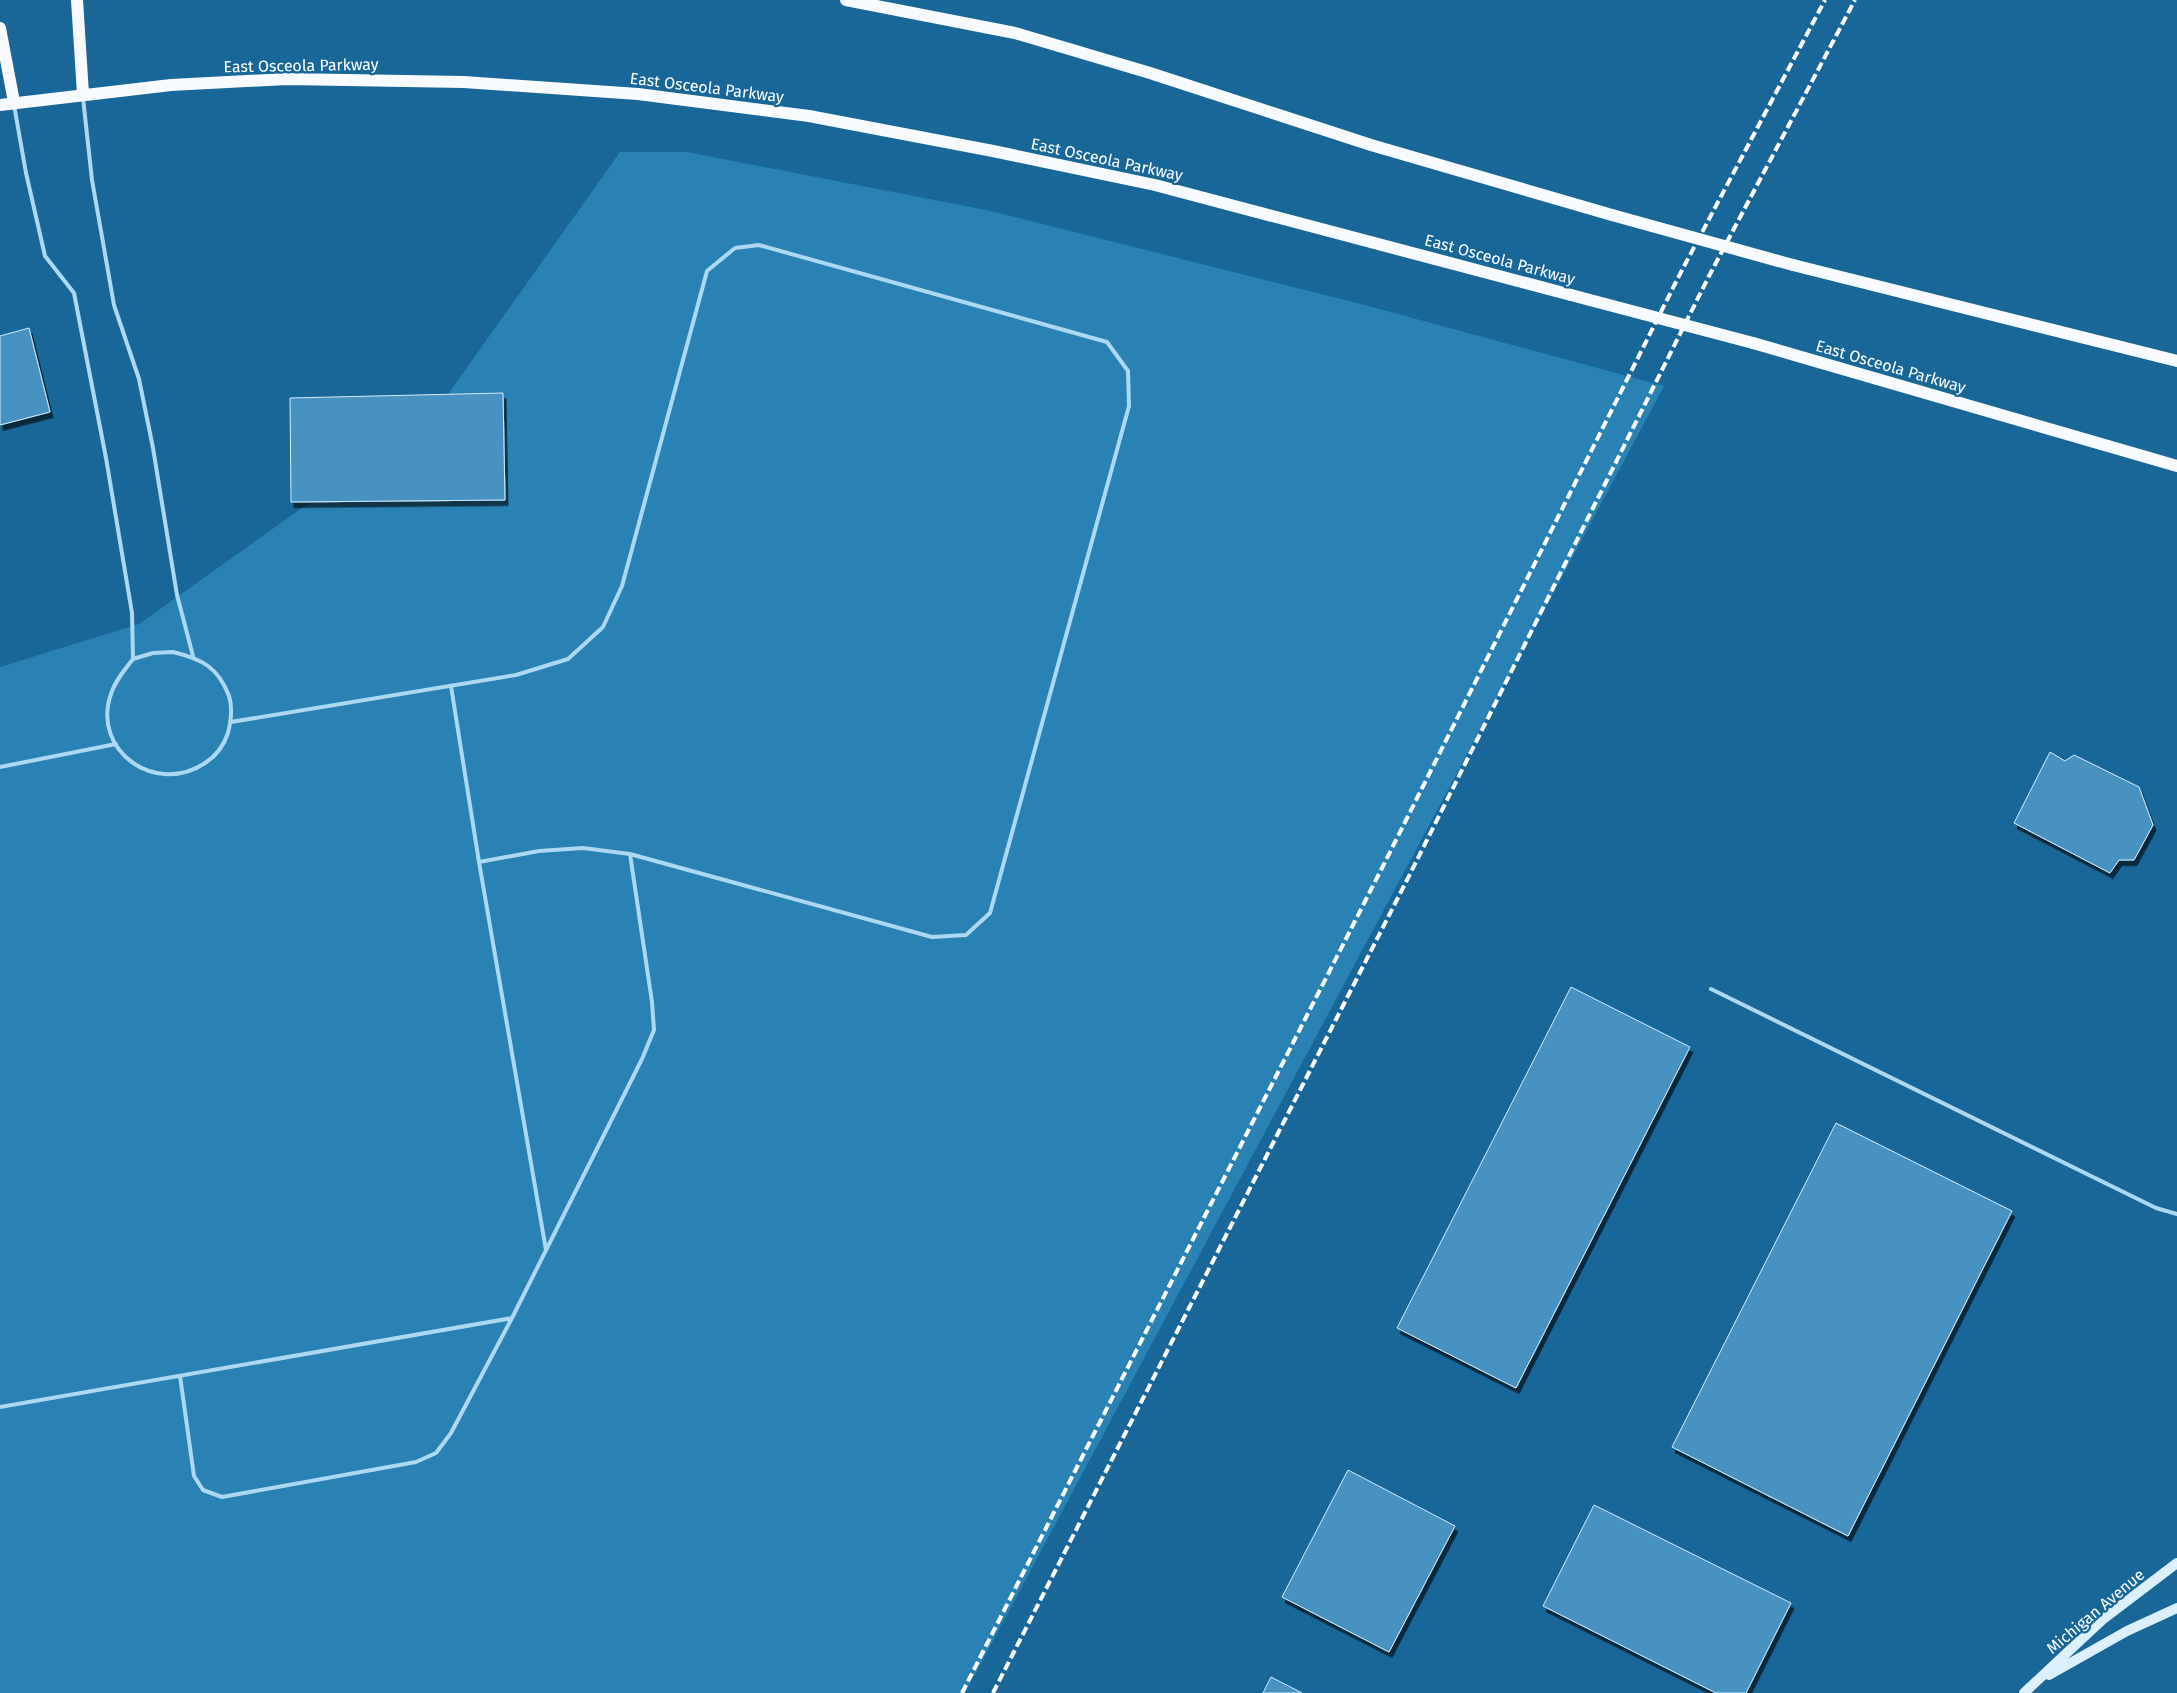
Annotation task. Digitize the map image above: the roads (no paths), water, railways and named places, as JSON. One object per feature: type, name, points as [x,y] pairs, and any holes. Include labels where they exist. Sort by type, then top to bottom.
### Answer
[{"type":"main road","points":[[77,0],[83,94]]},
{"type":"main road","points":[[846,0],[1015,33],[1150,73],[1371,145],[1612,215],[1793,264],[2177,361]]},
{"type":"main road","points":[[0,28],[14,102]]},
{"type":"main road","name":"East Osceola Parkway","points":[[0,105],[171,85],[287,79],[464,82],[638,94],[809,116],[993,151],[1154,185],[1753,343],[2177,466]]},
{"type":"main road","name":"Michigan Avenue","points":[[2024,1693],[2102,1620],[2177,1563]]},
{"type":"main road","name":"Michigan Avenue","points":[[2033,1684],[2127,1630],[2177,1608]]},
{"type":"lane","points":[[83,94],[92,180],[114,305],[139,379],[154,448],[177,595],[193,656]]},
{"type":"lane","points":[[14,102],[26,173],[45,256],[74,293],[106,458],[132,613],[133,659],[111,694],[107,713],[111,733],[120,752],[136,765],[154,774],[176,775],[195,770],[213,758],[225,741],[231,722],[230,701],[224,682],[211,666],[193,656],[173,652],[153,653],[133,659]]},
{"type":"lane","points":[[231,722],[516,675],[568,658],[602,627],[622,586],[707,271],[735,248],[759,245],[1107,342],[1128,371],[1129,406],[990,913],[966,935],[932,937],[630,854],[583,848],[539,851],[478,862]]},
{"type":"lane","points":[[451,686],[478,862],[546,1250]]},
{"type":"lane","points":[[0,767],[116,744]]},
{"type":"lane","points":[[180,1376],[194,1476],[203,1490],[222,1497],[416,1462],[436,1453],[451,1433],[512,1318],[642,1058],[654,1030],[652,1002],[630,854]]},
{"type":"lane","points":[[1712,989],[2156,1208],[2177,1214]]},
{"type":"lane","points":[[0,1407],[512,1318]]},
{"type":"railway","points":[[962,1693],[1381,870],[1681,272],[1825,0]]},
{"type":"railway","points":[[993,1693],[1407,880],[1709,276],[1855,0]]}]
